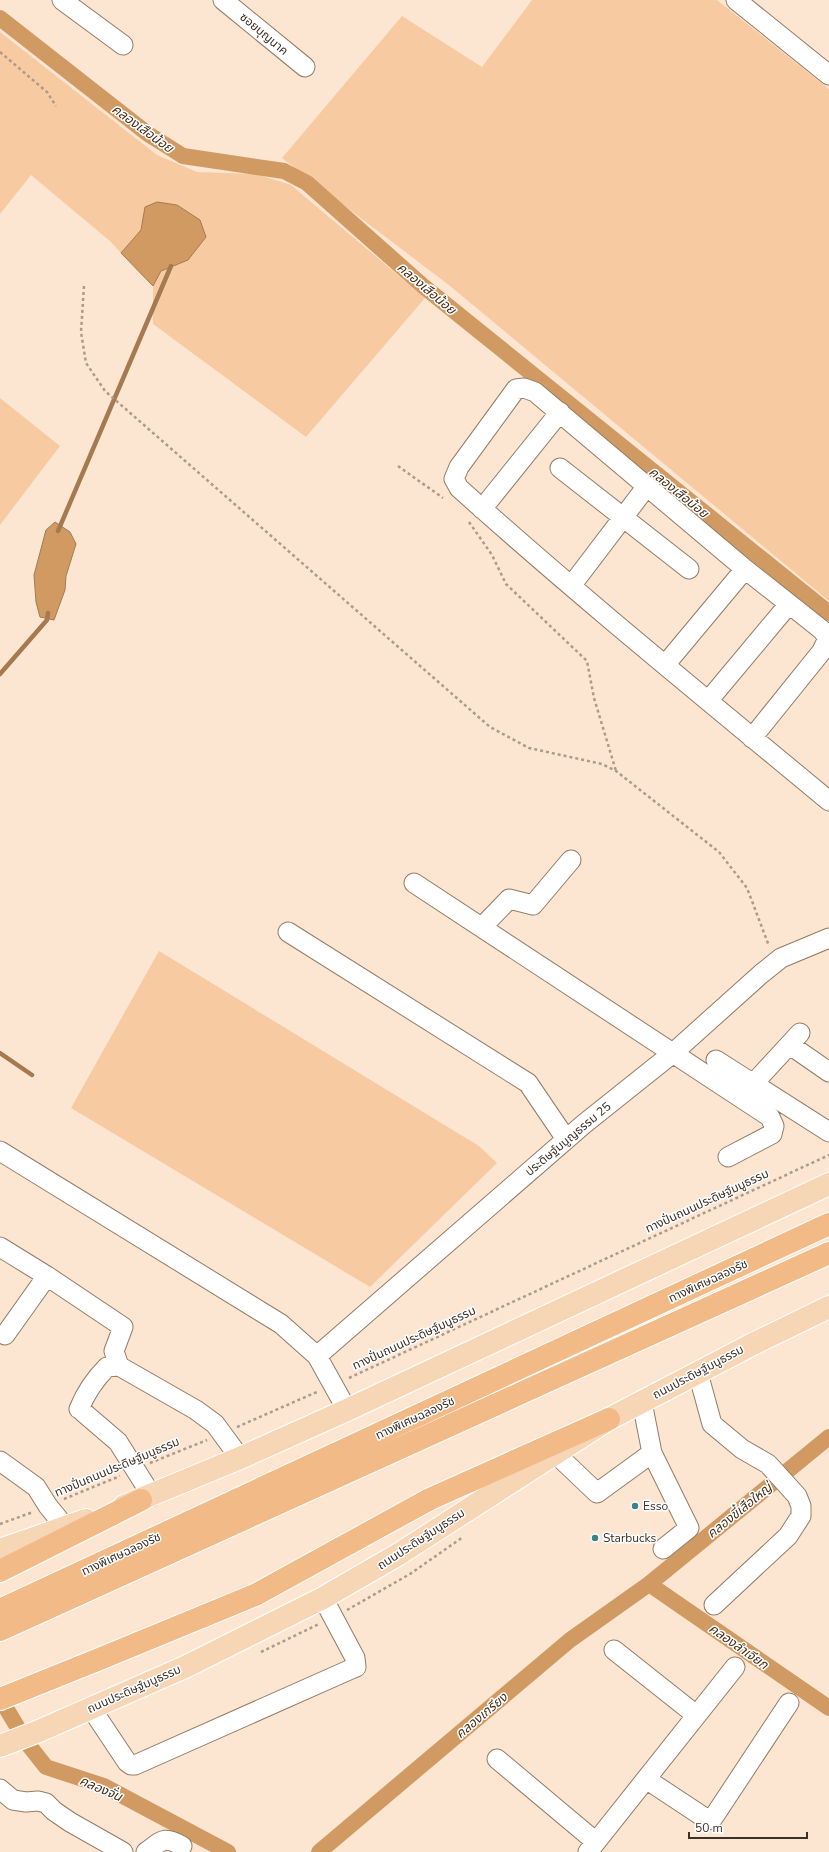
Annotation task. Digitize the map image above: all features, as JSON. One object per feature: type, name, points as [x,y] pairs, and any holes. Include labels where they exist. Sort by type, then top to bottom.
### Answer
[{"type":"highway","name":"ทางพิเศษฉลองรัช","points":[[0,1610],[829,1224]]},
{"type":"highway","name":"ทางพิเศษฉลองรัช","points":[[0,1630],[829,1253]]},
{"type":"highway","points":[[5,1697],[255,1595],[430,1499],[609,1419]]},
{"type":"highway","points":[[0,1571],[147,1498]]},
{"type":"main road","points":[[0,1550],[147,1498],[240,1458],[348,1410],[829,1184]]},
{"type":"main road","name":"ถนนประดิษฐ์มนูธรรม","points":[[20,1738],[185,1667],[323,1598],[364,1576],[609,1419],[698,1372],[829,1307]]},
{"type":"street","points":[[62,0],[123,45]]},
{"type":"street","name":"ซอยบุญนาค","points":[[223,0],[305,67]]},
{"type":"street","points":[[736,0],[829,75]]},
{"type":"street","points":[[752,738],[822,651],[828,638],[822,630],[745,569],[536,392],[524,388],[516,389],[459,468],[454,479],[458,488],[475,514],[571,586],[752,738],[829,801]]},
{"type":"street","points":[[475,514],[560,412]]},
{"type":"street","points":[[560,468],[689,569]]},
{"type":"street","points":[[571,586],[647,486]]},
{"type":"street","points":[[665,665],[745,569]]},
{"type":"street","points":[[708,701],[789,604]]},
{"type":"street","points":[[482,927],[509,899],[533,905],[571,860]]},
{"type":"street","points":[[414,883],[770,1117],[774,1126],[772,1134],[728,1157]]},
{"type":"street","points":[[288,932],[528,1083],[566,1139]]},
{"type":"street","name":"ประดิษฐ์มนูญธรรม 25","points":[[317,1356],[566,1139],[673,1053],[776,962],[807,946],[829,938]]},
{"type":"street","points":[[754,1083],[795,1039],[829,1072]]},
{"type":"street","points":[[716,1060],[829,1132]]},
{"type":"street","points":[[0,1151],[281,1324],[317,1356],[348,1410]]},
{"type":"street","points":[[0,1247],[47,1276],[123,1327],[114,1351],[119,1366]]},
{"type":"street","points":[[4,1335],[47,1276]]},
{"type":"street","points":[[147,1498],[135,1469],[118,1442],[81,1410],[89,1387],[107,1366],[119,1366],[196,1410],[215,1424],[240,1458]]},
{"type":"street","points":[[698,1372],[712,1424],[723,1436],[768,1464],[797,1496],[801,1506],[800,1516],[788,1536],[714,1605]]},
{"type":"street","points":[[642,1402],[652,1453],[689,1528],[663,1549]]},
{"type":"street","points":[[556,1454],[597,1493],[652,1453]]},
{"type":"street","points":[[0,1461],[36,1487],[48,1506],[65,1527]]},
{"type":"street","points":[[91,1708],[127,1762],[131,1765],[135,1765],[356,1667],[355,1658],[323,1598]]},
{"type":"street","points":[[614,1650],[696,1715]]},
{"type":"street","points":[[497,1759],[592,1847],[735,1667]]},
{"type":"street","points":[[646,1779],[708,1820],[713,1818],[789,1703]]},
{"type":"street","points":[[0,1789],[14,1800],[26,1802],[38,1801],[46,1803],[54,1811],[70,1822],[123,1852]]},
{"type":"street","points":[[146,1852],[162,1840],[169,1839],[182,1846]]},
{"type":"path","points":[[0,52],[47,92],[56,106]]},
{"type":"path","points":[[84,286],[81,332],[86,363],[105,391],[490,727],[529,748],[602,764],[616,771],[720,852],[746,888],[776,962]]},
{"type":"path","points":[[398,466],[444,499]]},
{"type":"path","points":[[475,514],[506,584],[587,661],[594,698],[616,771]]},
{"type":"path","name":"ทางปั่นถนนประดิษฐ์มนูธรรม","points":[[0,1524],[48,1506],[222,1434],[333,1385],[829,1155]]},
{"type":"shaded area","points":[[532,0],[717,0],[829,89],[829,601],[450,286],[282,158],[402,16],[482,67]]},
{"type":"shaded area","points":[[0,32],[157,155],[197,172],[256,174],[291,185],[425,298],[306,437],[153,324],[153,286],[161,271],[188,260],[145,207],[141,230],[121,253],[111,242],[31,175],[0,214]]},
{"type":"shaded area","points":[[157,202],[177,205],[200,220],[206,237],[188,260],[161,271],[153,286],[121,253],[141,230],[145,207]]},
{"type":"shaded area","points":[[0,398],[60,446],[0,525]]},
{"type":"shaded area","points":[[55,522],[70,532],[76,544],[66,576],[65,590],[54,620],[40,617],[36,602],[34,575],[46,530]]},
{"type":"shaded area","points":[[159,951],[479,1146],[497,1163],[370,1287],[71,1108]]},
{"type":"waterway","name":"คลองเสือน้อย","points":[[0,18],[148,134],[183,156],[284,171],[307,183],[423,286],[829,613]]},
{"type":"waterway","points":[[58,531],[171,266]]},
{"type":"waterway","points":[[0,674],[47,620],[48,613]]},
{"type":"waterway","points":[[0,1053],[32,1075]]},
{"type":"waterway","name":"คลองเกรียง","points":[[319,1852],[570,1640],[649,1584],[829,1437]]},
{"type":"waterway","name":"คลองลำเจียก","points":[[649,1584],[829,1708]]},
{"type":"waterway","name":"คลองจั่น","points":[[0,1698],[27,1743],[46,1767],[104,1786],[228,1852]]},
{"type":"place","name":"Esso","points":[[635,1506]]},
{"type":"place","name":"Starbucks","points":[[595,1538]]},
{"type":"water label","name":"คลองขี้เสือใหญ่","points":[[739,1510]]}]
